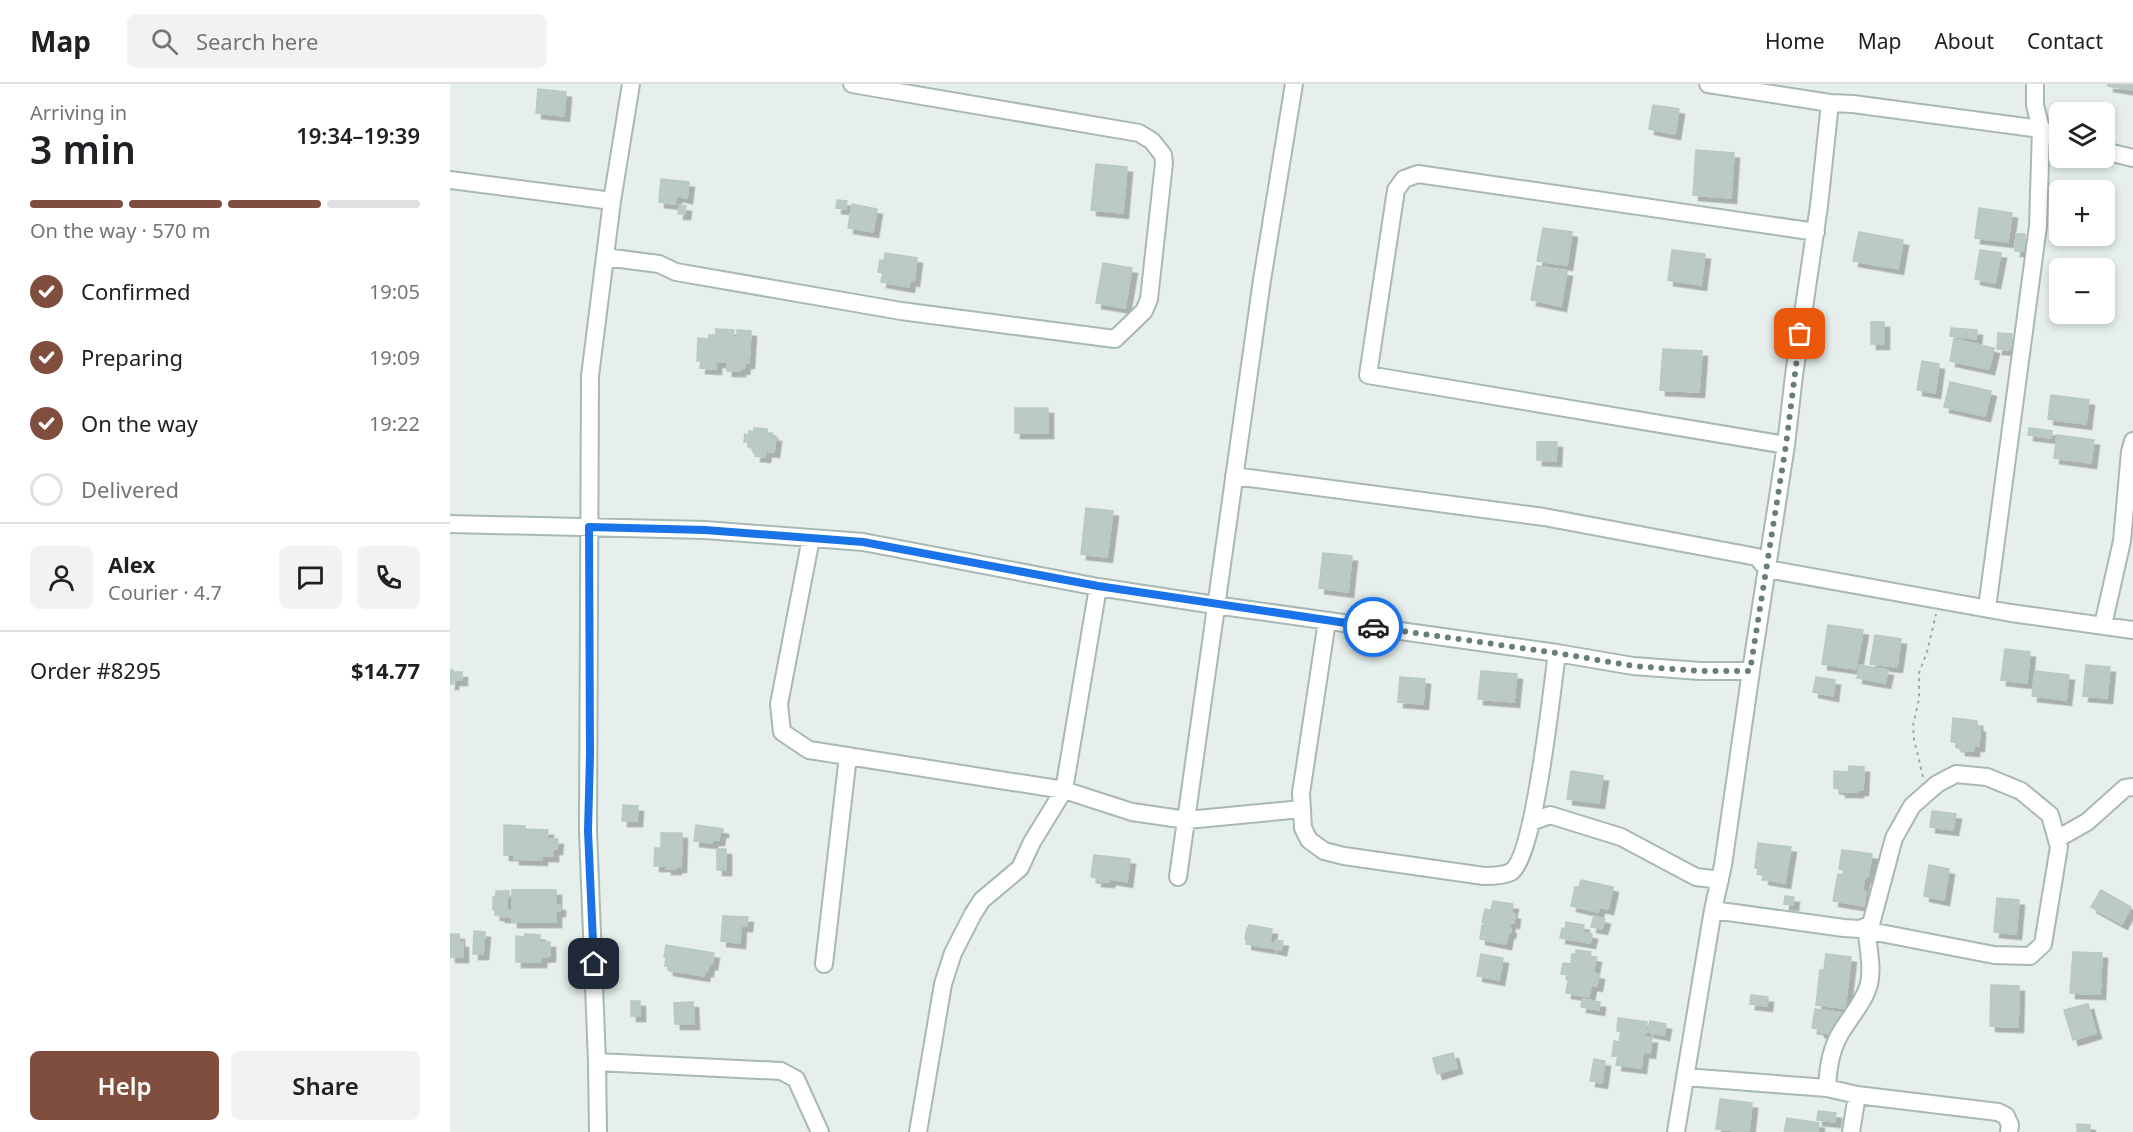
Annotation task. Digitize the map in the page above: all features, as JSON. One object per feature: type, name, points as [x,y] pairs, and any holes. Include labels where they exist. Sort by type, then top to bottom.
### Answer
[{"type":"street","points":[[598,1132],[588,831],[590,376],[612,201],[631,84]]},
{"type":"street","points":[[605,257],[659,264],[676,272],[901,310],[1115,339],[1144,311],[1149,299],[1154,241],[1164,173],[1162,155],[1152,141],[1138,133],[1098,124],[852,84]]},
{"type":"street","points":[[1178,877],[1233,476],[1294,84]]},
{"type":"street","points":[[1708,84],[1830,103],[1853,104],[2041,129],[2049,134]]},
{"type":"street","points":[[1987,608],[2038,226],[2041,129],[2035,105],[2035,84]]},
{"type":"street","points":[[1676,1132],[1713,909],[1720,880],[1786,445],[1794,375],[1816,232],[1830,103]]},
{"type":"street","points":[[2115,154],[2133,158]]},
{"type":"street","points":[[1786,445],[1368,375],[1396,190],[1404,179],[1418,174],[1816,232]]},
{"type":"street","points":[[450,180],[612,201]]},
{"type":"street","points":[[2103,624],[2122,541],[2133,441]]},
{"type":"street","points":[[1233,476],[1544,517],[1757,557],[1767,569],[2011,613],[2103,624],[2133,630]]},
{"type":"street","points":[[450,524],[705,530],[863,542],[1098,586],[1215,605],[1557,653],[1633,666],[1700,671],[1750,671]]},
{"type":"street","points":[[811,538],[779,704],[782,732],[809,750],[1064,790],[1132,812],[1187,820],[1302,809]]},
{"type":"street","points":[[918,1132],[943,984],[953,953],[982,900],[1020,868],[1032,842],[1064,790],[1098,586]]},
{"type":"street","points":[[1327,621],[1301,794],[1303,828],[1309,840],[1324,851],[1344,856],[1484,876],[1511,871],[1518,863],[1537,802],[1557,653]]},
{"type":"street","points":[[824,964],[848,756]]},
{"type":"street","points":[[1713,909],[1864,931],[1994,955],[2030,956],[2043,944],[2059,847],[2050,815],[2021,791],[1987,777],[1956,774],[1937,784],[1912,806],[1894,838],[1871,924],[1864,931]]},
{"type":"street","points":[[2057,838],[2087,822],[2125,789],[2133,786]]},
{"type":"street","points":[[1531,822],[1550,815],[1621,837],[1696,877],[1720,880]]},
{"type":"street","points":[[1827,1088],[1829,1060],[1833,1050],[1841,1032],[1868,988],[1870,968],[1864,931]]},
{"type":"street","points":[[597,1062],[781,1071],[796,1079],[820,1132]]},
{"type":"street","points":[[1685,1077],[1827,1088],[1857,1095],[1998,1112],[2006,1116],[2010,1125],[2009,1132]]},
{"type":"street","points":[[1851,1132],[1857,1095]]},
{"type":"path","points":[[1922,798],[1923,777],[1915,746],[1913,726],[1919,699],[1919,673],[1927,652],[1932,624],[1942,600]]},
{"type":"building","points":[[2108,84],[2133,84],[2133,90],[2108,86]]},
{"type":"building","points":[[538,89],[566,92],[564,116],[536,113]]},
{"type":"building","points":[[1653,105],[1679,109],[1675,134],[1649,129]]},
{"type":"building","points":[[1696,150],[1734,153],[1731,198],[1693,195]]},
{"type":"building","points":[[1096,164],[1127,167],[1123,213],[1091,210]]},
{"type":"building","points":[[661,179],[689,182],[687,198],[676,196],[675,204],[659,202]]},
{"type":"building","points":[[837,200],[847,201],[846,209],[836,208]]},
{"type":"building","points":[[852,204],[877,209],[873,232],[848,228]]},
{"type":"building","points":[[679,205],[686,206],[685,214],[678,214]]},
{"type":"building","points":[[1979,208],[2012,213],[2008,242],[1975,238]]},
{"type":"building","points":[[1543,228],[1572,232],[1567,265],[1537,261]]},
{"type":"building","points":[[1859,232],[1903,240],[1898,269],[1853,261]]},
{"type":"building","points":[[2016,234],[2025,234],[2024,251],[2015,251]]},
{"type":"building","points":[[1672,250],[1705,254],[1701,285],[1668,280]]},
{"type":"building","points":[[1980,250],[2001,253],[1995,283],[1975,279]]},
{"type":"building","points":[[885,253],[917,258],[914,281],[910,280],[909,287],[881,282],[883,273],[878,272],[880,260],[884,261]]},
{"type":"building","points":[[1103,263],[1132,268],[1125,308],[1096,303]]},
{"type":"building","points":[[1537,266],[1567,271],[1561,306],[1531,300]]},
{"type":"building","points":[[1871,322],[1884,322],[1884,344],[1871,344]]},
{"type":"building","points":[[1951,328],[1977,330],[1976,339],[1950,336]]},
{"type":"building","points":[[716,329],[734,330],[733,337],[737,338],[737,330],[751,331],[749,363],[745,363],[744,369],[727,371],[727,362],[716,362],[716,369],[700,368],[701,361],[697,361],[698,338],[709,339],[709,335],[716,335]]},
{"type":"building","points":[[1998,333],[2012,334],[2010,350],[1997,349]]},
{"type":"building","points":[[1954,339],[1994,348],[1989,369],[1950,361]]},
{"type":"building","points":[[1663,349],[1702,351],[1699,392],[1660,390]]},
{"type":"building","points":[[1922,361],[1939,364],[1935,393],[1917,390]]},
{"type":"building","points":[[1950,382],[1991,391],[1985,416],[1944,407]]},
{"type":"building","points":[[2051,395],[2089,400],[2086,424],[2048,419]]},
{"type":"building","points":[[1015,408],[1048,408],[1048,433],[1015,433]]},
{"type":"building","points":[[754,428],[767,429],[767,433],[776,436],[774,452],[766,451],[765,457],[755,456],[756,451],[752,450],[753,447],[748,447],[748,442],[744,442],[745,434],[749,435],[749,431],[754,432]]},
{"type":"building","points":[[2029,428],[2052,431],[2051,438],[2028,435]]},
{"type":"building","points":[[2057,435],[2094,440],[2091,463],[2054,458]]},
{"type":"building","points":[[1537,442],[1557,442],[1556,461],[1537,460]]},
{"type":"building","points":[[1086,508],[1113,511],[1107,557],[1081,554]]},
{"type":"building","points":[[1323,553],[1352,556],[1348,592],[1319,588]]},
{"type":"building","points":[[1828,625],[1863,630],[1856,669],[1822,664]]},
{"type":"building","points":[[1875,635],[1901,639],[1897,667],[1870,664]]},
{"type":"building","points":[[2005,649],[2030,652],[2027,683],[2001,680]]},
{"type":"building","points":[[1860,665],[1888,670],[1885,683],[1857,678]]},
{"type":"building","points":[[2086,665],[2110,667],[2107,698],[2083,696]]},
{"type":"building","points":[[450,670],[462,672],[462,680],[453,680],[453,684],[450,684]]},
{"type":"building","points":[[1481,671],[1517,674],[1514,702],[1478,699]]},
{"type":"building","points":[[2035,671],[2069,675],[2066,700],[2032,696]]},
{"type":"building","points":[[1400,677],[1425,679],[1423,704],[1398,702]]},
{"type":"building","points":[[1816,677],[1835,680],[1833,696],[1813,692]]},
{"type":"building","points":[[1953,718],[1977,721],[1977,726],[1980,727],[1979,746],[1974,746],[1974,751],[1960,750],[1956,742],[1951,742]]},
{"type":"building","points":[[1849,766],[1864,767],[1863,790],[1840,792],[1840,789],[1834,788],[1834,771],[1849,772]]},
{"type":"building","points":[[1571,771],[1603,776],[1599,803],[1567,799]]},
{"type":"building","points":[[623,805],[638,806],[637,821],[622,821]]},
{"type":"building","points":[[1932,811],[1956,814],[1953,830],[1930,827]]},
{"type":"building","points":[[504,825],[548,830],[547,839],[558,839],[557,849],[553,849],[553,856],[542,856],[542,860],[514,859],[514,855],[504,855]]},
{"type":"building","points":[[696,825],[723,829],[723,832],[720,832],[719,840],[713,840],[712,843],[694,841]]},
{"type":"building","points":[[661,833],[682,833],[681,867],[666,869],[666,866],[654,866],[655,848],[661,848]]},
{"type":"building","points":[[1758,843],[1791,847],[1785,883],[1763,879],[1764,875],[1757,874],[1758,868],[1755,868]]},
{"type":"building","points":[[717,849],[726,849],[726,870],[717,870]]},
{"type":"building","points":[[1842,850],[1872,854],[1868,877],[1865,876],[1862,891],[1866,892],[1864,906],[1833,901],[1838,874],[1843,875],[1844,870],[1839,869]]},
{"type":"building","points":[[1094,855],[1130,859],[1127,882],[1110,879],[1109,882],[1096,881],[1097,878],[1091,877]]},
{"type":"building","points":[[1929,865],[1949,869],[1944,900],[1924,896]]},
{"type":"building","points":[[1581,880],[1613,887],[1608,909],[1599,907],[1598,912],[1571,906],[1575,887],[1579,887]]},
{"type":"building","points":[[512,890],[556,890],[556,905],[560,905],[560,911],[556,911],[556,922],[512,922]]},
{"type":"building","points":[[2101,890],[2131,907],[2122,924],[2091,907]]},
{"type":"building","points":[[496,891],[509,891],[507,910],[510,910],[510,917],[495,915],[493,897],[496,896]]},
{"type":"building","points":[[1785,896],[1794,897],[1793,905],[1784,904]]},
{"type":"building","points":[[1997,898],[2019,900],[2016,934],[1994,932]]},
{"type":"building","points":[[1493,901],[1513,904],[1511,913],[1515,914],[1514,923],[1510,922],[1509,928],[1511,928],[1506,944],[1480,939],[1485,909],[1491,910]]},
{"type":"building","points":[[723,916],[748,917],[747,926],[741,926],[740,943],[721,941]]},
{"type":"building","points":[[1594,916],[1605,919],[1602,929],[1591,927]]},
{"type":"building","points":[[1566,922],[1584,925],[1583,932],[1592,934],[1590,943],[1560,938]]},
{"type":"building","points":[[1249,925],[1272,929],[1269,948],[1246,944]]},
{"type":"building","points":[[474,931],[485,932],[483,954],[473,954]]},
{"type":"building","points":[[450,934],[459,934],[459,942],[463,942],[463,957],[450,957]]},
{"type":"building","points":[[525,934],[540,935],[540,942],[550,942],[550,956],[541,957],[541,962],[516,962],[516,936],[525,937]]},
{"type":"building","points":[[1276,940],[1283,941],[1281,950],[1271,948],[1272,943]]},
{"type":"building","points":[[666,945],[714,953],[712,964],[709,963],[708,971],[705,971],[704,976],[668,970],[668,966],[665,966],[666,957],[664,957]]},
{"type":"building","points":[[1576,950],[1591,952],[1590,956],[1596,957],[1593,973],[1599,974],[1597,986],[1591,985],[1589,997],[1566,993],[1569,975],[1561,974],[1563,963],[1571,964],[1572,954],[1576,954]]},
{"type":"building","points":[[2073,952],[2102,953],[2100,994],[2070,993]]},
{"type":"building","points":[[1481,954],[1503,958],[1499,980],[1477,976]]},
{"type":"building","points":[[1826,954],[1851,957],[1845,1008],[1816,1005],[1820,970],[1824,970]]},
{"type":"building","points":[[1991,985],[2019,986],[2018,1027],[1990,1026]]},
{"type":"building","points":[[1751,995],[1768,997],[1767,1006],[1750,1004]]},
{"type":"building","points":[[1582,999],[1600,1002],[1599,1010],[1581,1007]]},
{"type":"building","points":[[631,1001],[640,1001],[640,1016],[631,1016]]},
{"type":"building","points":[[693,1002],[694,1024],[675,1024],[674,1003]]},
{"type":"building","points":[[2088,1004],[2096,1033],[2073,1040],[2064,1010]]},
{"type":"building","points":[[1815,1009],[1842,1013],[1839,1032],[1832,1034],[1819,1032],[1819,1029],[1812,1028]]},
{"type":"building","points":[[1618,1018],[1647,1022],[1645,1037],[1652,1038],[1650,1053],[1643,1052],[1641,1068],[1616,1065],[1618,1056],[1612,1056],[1614,1041],[1619,1042],[1621,1032],[1617,1031]]},
{"type":"building","points":[[1650,1021],[1666,1024],[1664,1035],[1648,1032]]},
{"type":"building","points":[[1453,1053],[1457,1068],[1437,1074],[1433,1058]]},
{"type":"building","points":[[1594,1059],[1605,1061],[1602,1083],[1590,1081]]},
{"type":"building","points":[[1720,1099],[1752,1103],[1749,1132],[1716,1129]]},
{"type":"building","points":[[1818,1111],[1836,1113],[1835,1122],[1817,1120]]},
{"type":"building","points":[[1787,1118],[1819,1123],[1818,1132],[1784,1132]]},
{"type":"building","points":[[2077,1124],[2090,1125],[2090,1132],[2077,1131]]},
{"type":"way so far","points":[[1373,627],[1633,666],[1700,671],[1750,671],[1786,445],[1800,334]]},
{"type":"route","points":[[594,964],[588,831],[589,527],[705,530],[863,542],[1098,586],[1373,627]]}]
